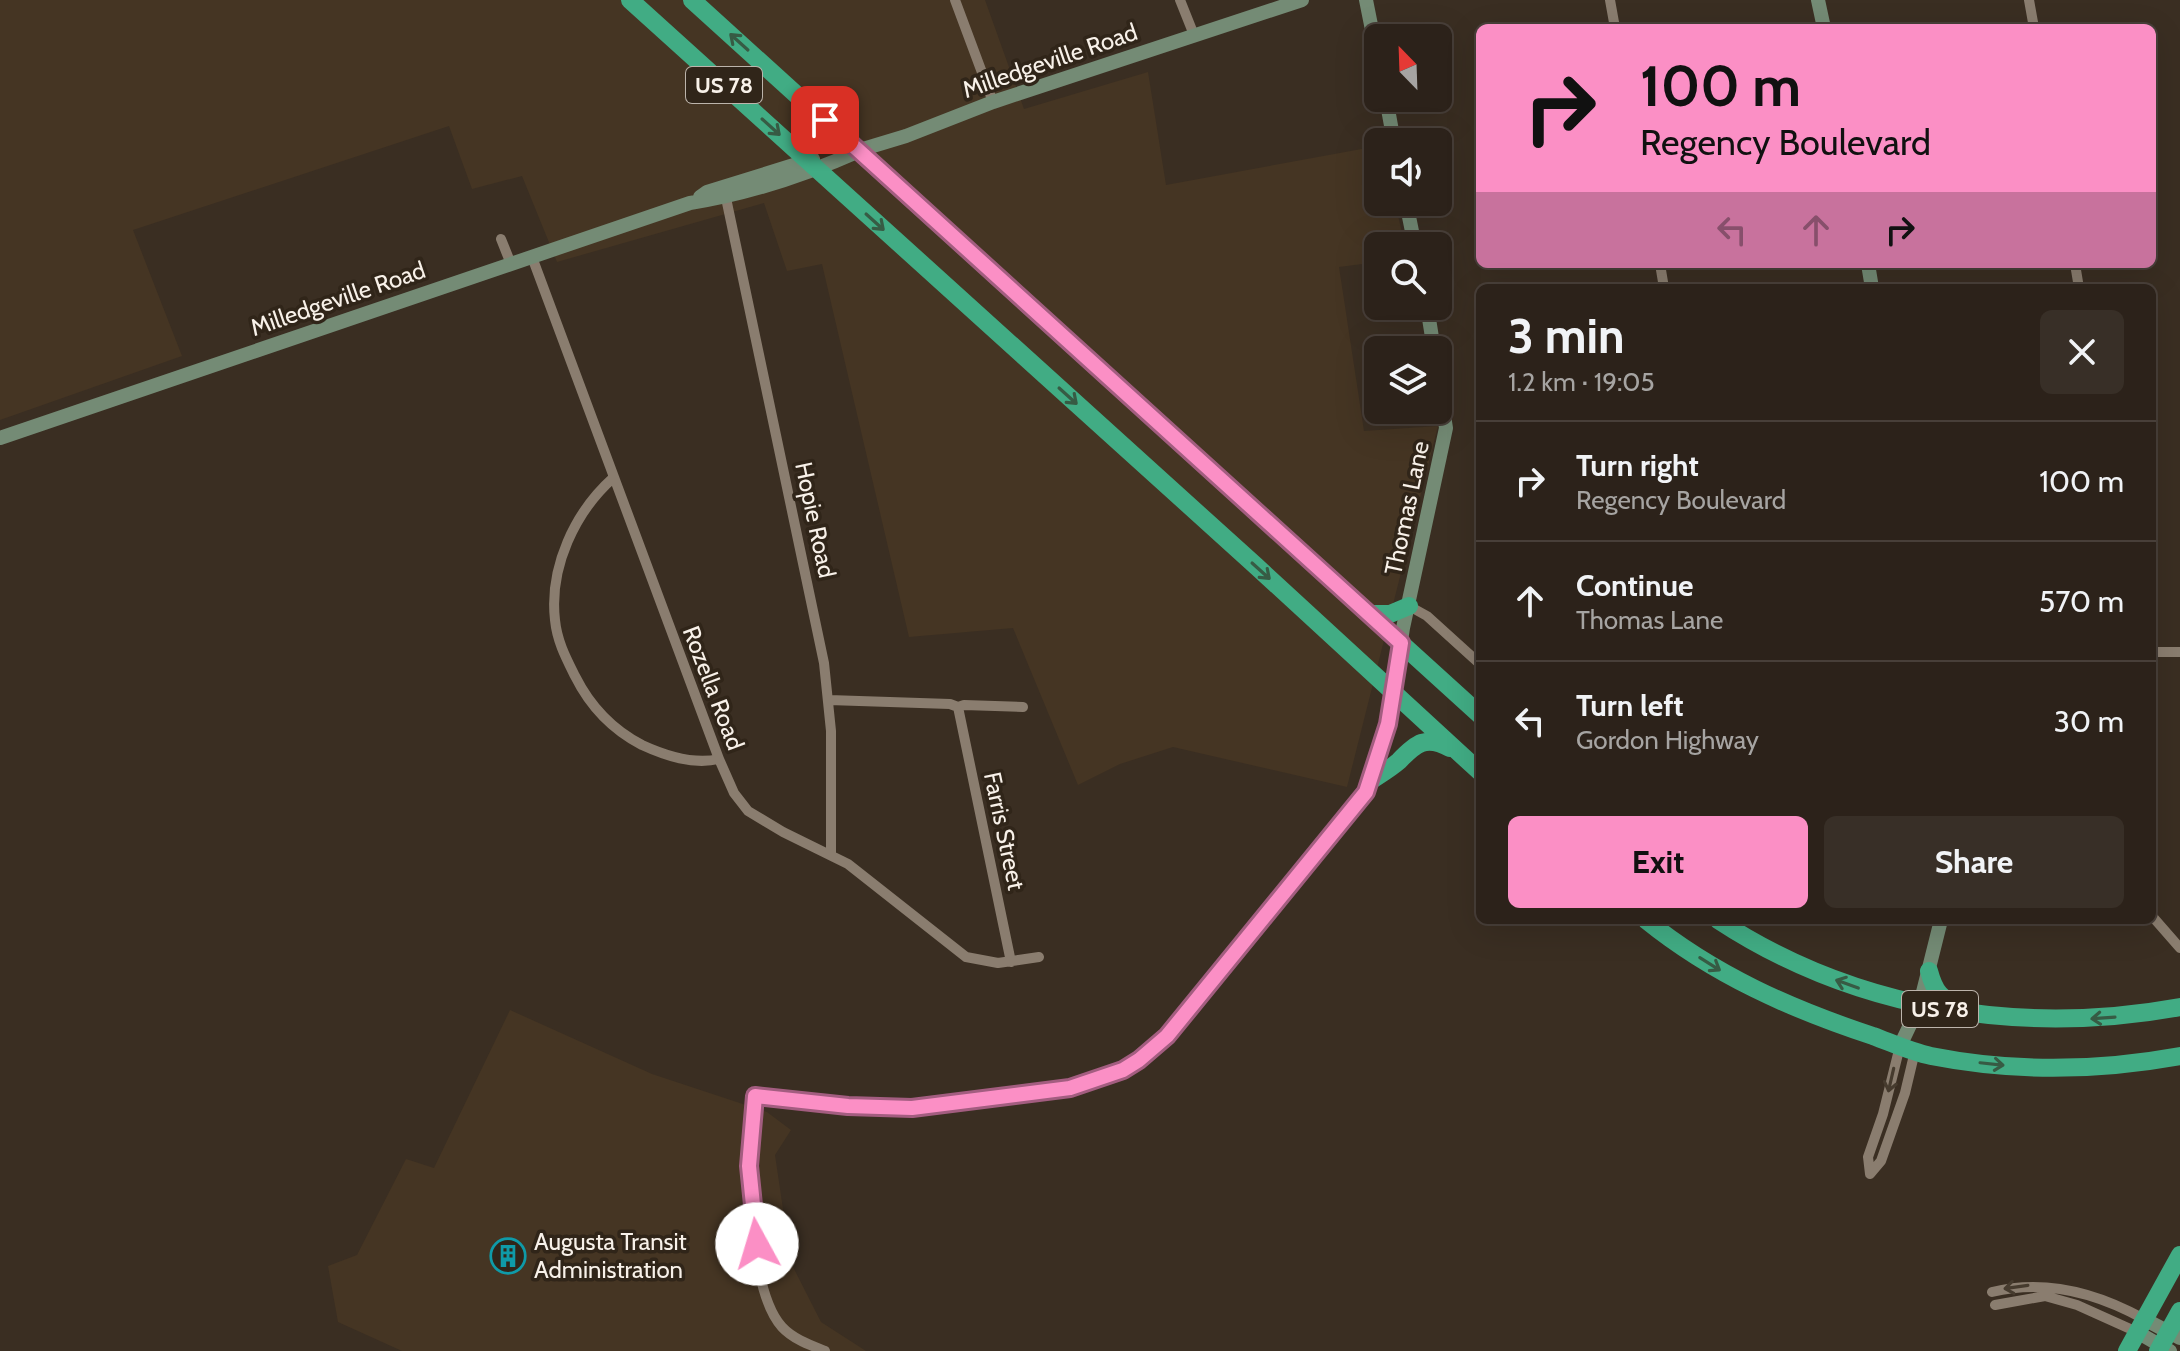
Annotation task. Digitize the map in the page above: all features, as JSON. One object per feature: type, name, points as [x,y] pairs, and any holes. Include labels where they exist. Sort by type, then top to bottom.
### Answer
[{"type":"highway","name":"US 78","points":[[630,0],[1476,769]]},
{"type":"highway","name":"US 78","points":[[692,0],[1476,711]]},
{"type":"highway","points":[[1369,614],[1390,614],[1409,606]]},
{"type":"highway","points":[[1372,780],[1421,743],[1439,742],[1459,754]]},
{"type":"highway","name":"US 78","points":[[1652,924],[1754,990],[1821,1019],[1908,1049],[1964,1061],[2036,1067],[2088,1067],[2180,1056]]},
{"type":"highway","name":"US 78","points":[[1725,924],[1799,965],[1866,990],[1972,1015],[2043,1020],[2115,1017],[2180,1007]]},
{"type":"highway","points":[[1929,971],[1937,993],[1955,1004],[2043,1020]]},
{"type":"highway","points":[[2127,1351],[2180,1255]]},
{"type":"highway","points":[[2167,1344],[2180,1311]]},
{"type":"street","points":[[955,0],[993,102]]},
{"type":"street","points":[[1180,0],[1194,35]]},
{"type":"street","name":"Milledgeville Road","points":[[690,203],[707,192],[812,165],[906,136],[993,102],[1302,0]]},
{"type":"street","points":[[1366,0],[1371,24]]},
{"type":"street","points":[[1610,0],[1614,24]]},
{"type":"street","points":[[1818,0],[1823,24]]},
{"type":"street","points":[[2029,0],[2033,24]]},
{"type":"street","name":"Milledgeville Road","points":[[0,438],[690,203],[726,198],[812,165]]},
{"type":"street","name":"Hopie Road","points":[[726,198],[763,366],[829,700],[831,853]]},
{"type":"street","points":[[501,239],[511,264]]},
{"type":"street","name":"Rozella Road","points":[[532,257],[734,793],[748,811],[848,864],[966,957],[986,963],[1039,957]]},
{"type":"street","name":"Thomas Lane","points":[[1393,693],[1445,424]]},
{"type":"street","points":[[613,478],[584,511],[563,552],[554,618],[561,647],[586,695],[613,727],[665,755],[695,761],[719,759]]},
{"type":"street","points":[[1409,606],[1427,616],[1476,660]]},
{"type":"street","points":[[2156,652],[2180,652]]},
{"type":"street","points":[[825,1351],[796,1339],[782,1327],[772,1311],[761,1279],[749,1166],[755,1096],[848,1106],[912,1108],[1070,1088],[1123,1070],[1139,1060],[1167,1036],[1366,792],[1388,724],[1393,693]]},
{"type":"street","points":[[829,700],[1023,707]]},
{"type":"street","name":"Farris Street","points":[[958,707],[1011,962]]},
{"type":"street","points":[[2156,921],[2180,948]]},
{"type":"street","points":[[1908,1049],[1905,1093],[1881,1161],[1870,1174],[1868,1157],[1908,1049],[1940,924]]},
{"type":"street","points":[[2150,1013],[2180,998]]},
{"type":"street","points":[[1992,1292],[2027,1286],[2057,1288],[2109,1303],[2167,1344]]},
{"type":"street","points":[[1995,1305],[2045,1296],[2140,1326]]},
{"type":"shaded area","points":[[0,0],[985,0],[1024,109],[1148,72],[1166,185],[1364,149],[1364,216],[1398,216],[1402,232],[1364,232],[1364,264],[1339,267],[1364,431],[1438,426],[1347,787],[1173,747],[1120,764],[1078,785],[1013,628],[909,637],[822,264],[787,271],[764,203],[557,262],[522,176],[472,189],[449,126],[133,230],[182,356],[0,420]]},
{"type":"shaded area","points":[[510,1010],[652,1074],[767,1112],[791,1130],[775,1155],[791,1263],[821,1322],[866,1351],[402,1351],[338,1322],[328,1266],[357,1255],[406,1159],[434,1168]]},
{"type":"place","name":"Augusta Transit Administration","points":[[508,1256]]},
{"type":"route","points":[[757,1244],[749,1166],[755,1096],[848,1106],[912,1108],[1070,1088],[1123,1070],[1167,1036],[1366,792],[1388,724],[1401,643],[825,120]]}]
